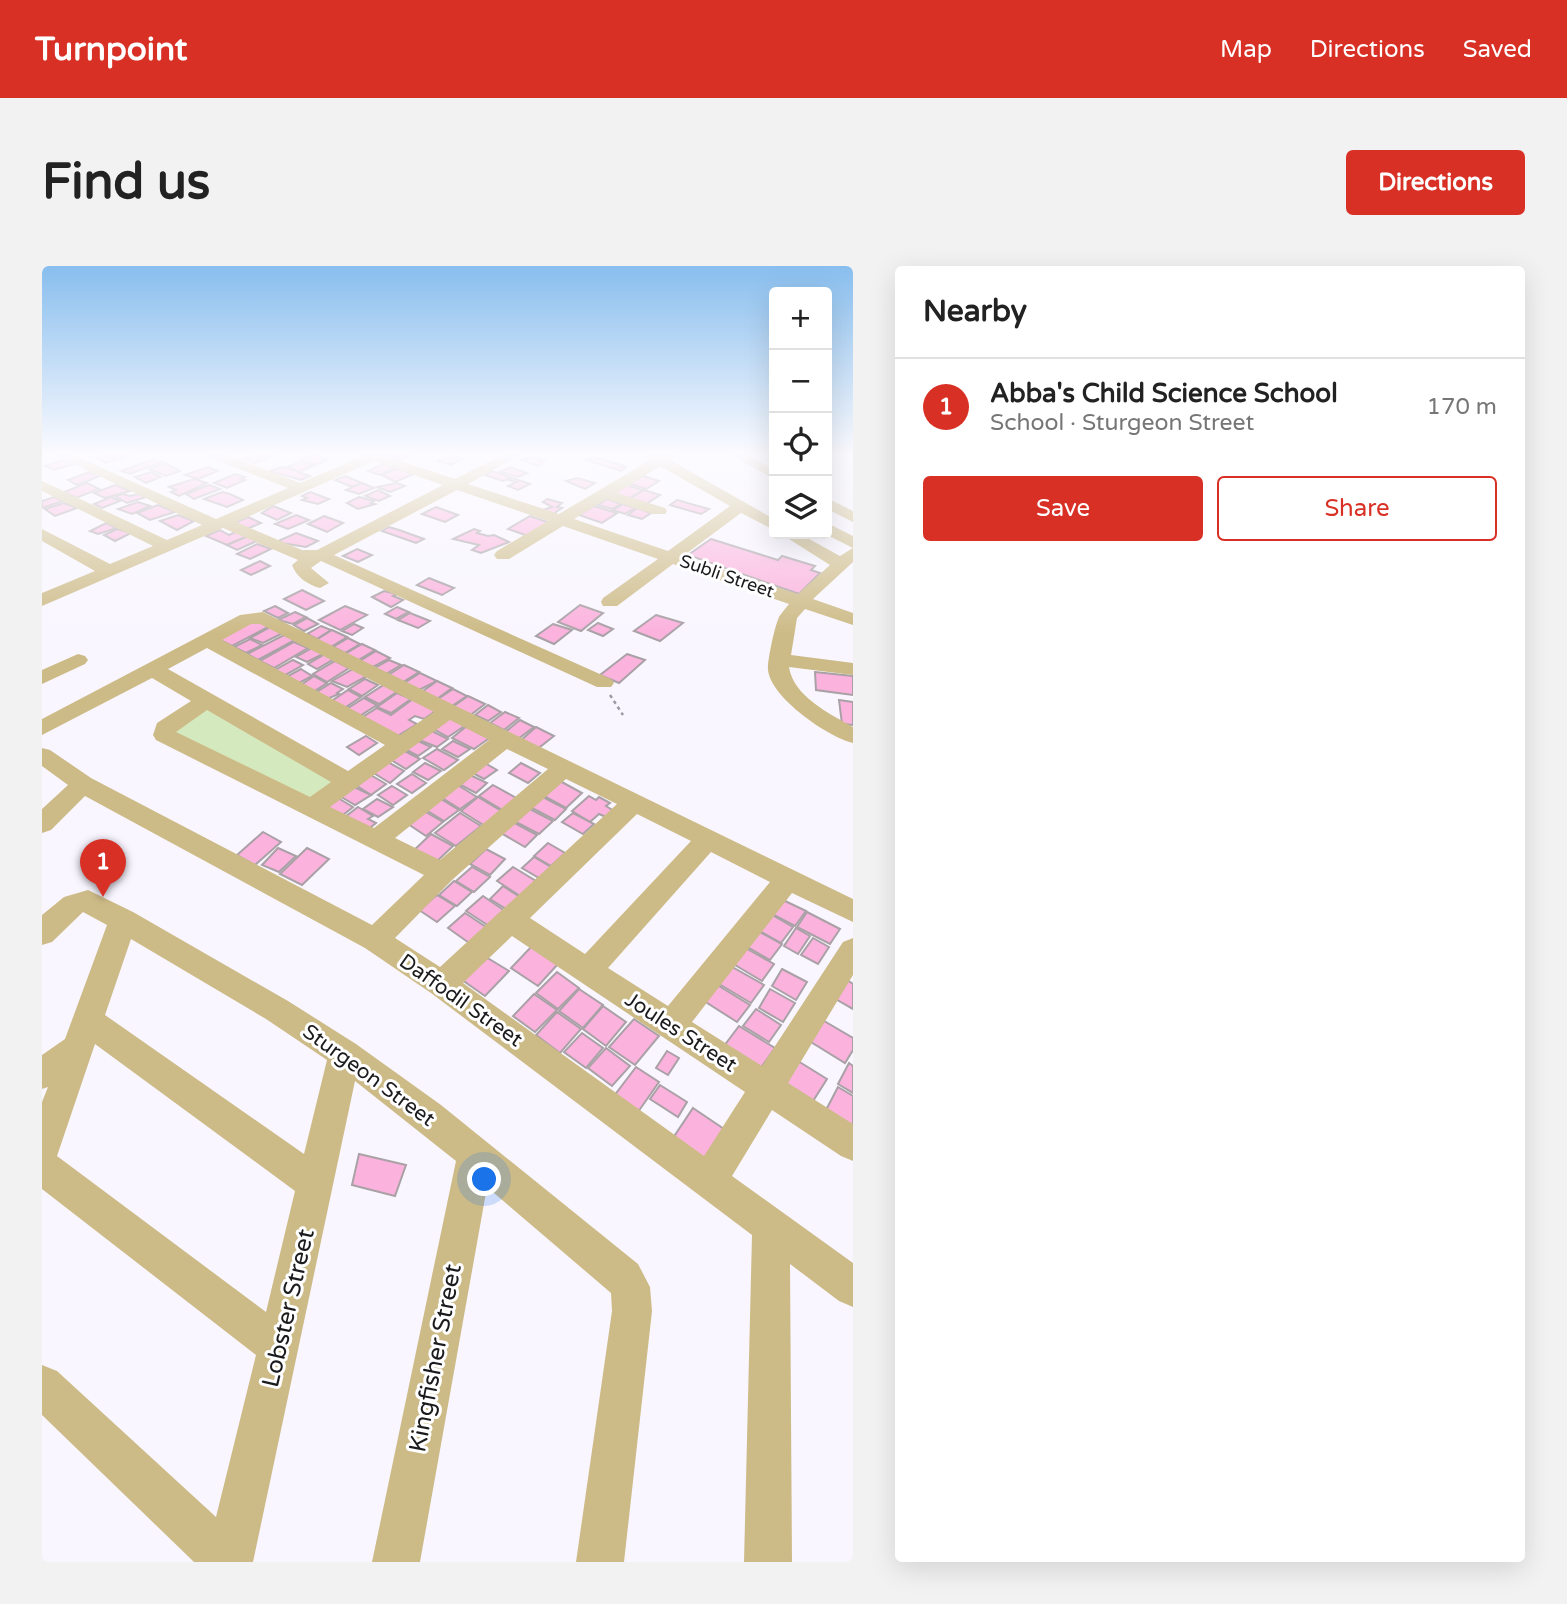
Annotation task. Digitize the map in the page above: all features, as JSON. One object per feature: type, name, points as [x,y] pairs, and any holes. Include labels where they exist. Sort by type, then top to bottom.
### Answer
[{"type":"street","points":[[102,513],[166,547]]},
{"type":"street","points":[[198,513],[300,555],[321,555],[604,683]]},
{"type":"street","points":[[45,597],[242,513]]},
{"type":"street","points":[[320,583],[303,571],[301,565],[401,513]]},
{"type":"street","name":"Subli Street","points":[[543,513],[853,619]]},
{"type":"street","points":[[503,555],[569,513]]},
{"type":"street","points":[[610,602],[730,513]]},
{"type":"street","points":[[753,513],[769,522]]},
{"type":"street","points":[[832,531],[853,543]]},
{"type":"street","points":[[42,534],[109,571]]},
{"type":"street","points":[[801,539],[847,558],[801,601],[788,618],[779,660],[780,677],[811,712],[853,736]]},
{"type":"street","points":[[42,728],[247,619],[267,619],[853,911]]},
{"type":"street","points":[[207,640],[400,744]]},
{"type":"street","points":[[42,678],[78,660]]},
{"type":"street","points":[[779,660],[853,669]]},
{"type":"street","points":[[152,669],[347,781]]},
{"type":"street","points":[[207,700],[165,728],[164,735],[443,873]]},
{"type":"street","points":[[310,809],[449,710]]},
{"type":"street","points":[[375,840],[506,738]]},
{"type":"street","name":"Daffodil Street","points":[[42,755],[83,784],[375,940],[442,984],[853,1287]]},
{"type":"street","points":[[375,940],[443,873],[564,768]]},
{"type":"street","points":[[42,824],[83,784]]},
{"type":"street","points":[[442,984],[635,802]]},
{"type":"street","points":[[588,971],[708,839]]},
{"type":"street","points":[[671,1026],[788,879]]},
{"type":"street","name":"Sturgeon Street","points":[[42,934],[66,908],[81,901],[88,901],[124,920],[345,1054],[475,1154],[616,1270],[630,1287],[632,1311],[600,1562]]},
{"type":"street","points":[[42,1150],[124,920]]},
{"type":"street","name":"Joules Street","points":[[510,920],[853,1143]]},
{"type":"street","points":[[709,1181],[853,950]]},
{"type":"street","points":[[42,1073],[83,1035]]},
{"type":"street","points":[[83,1035],[316,1184]]},
{"type":"street","name":"Lobster Street","points":[[229,1562],[345,1054]]},
{"type":"street","name":"Kingfisher Street","points":[[396,1562],[475,1154]]},
{"type":"street","points":[[42,1167],[280,1348]]},
{"type":"street","points":[[768,1562],[771,1227]]},
{"type":"street","points":[[42,1385],[229,1562]]},
{"type":"path","points":[[604,683],[624,715]]},
{"type":"green space","points":[[206,706],[337,779],[305,803],[166,732]]},
{"type":"building","points":[[138,513],[170,513],[150,520]]},
{"type":"building","points":[[263,513],[290,513],[277,520]]},
{"type":"building","points":[[454,513],[458,515],[445,522],[422,514]]},
{"type":"building","points":[[582,513],[616,513],[602,523],[579,515]]},
{"type":"building","points":[[630,513],[650,513],[642,519],[628,515]]},
{"type":"building","points":[[178,515],[194,521],[177,530],[160,521]]},
{"type":"building","points":[[296,515],[309,520],[288,529],[275,524]]},
{"type":"building","points":[[324,516],[343,523],[327,532],[308,524]]},
{"type":"building","points":[[530,516],[550,523],[528,536],[508,529]]},
{"type":"building","points":[[248,517],[261,523],[247,529],[234,523]]},
{"type":"building","points":[[106,523],[117,528],[98,534],[90,531]]},
{"type":"building","points":[[389,527],[424,539],[416,543],[382,531]]},
{"type":"building","points":[[117,529],[131,533],[115,541],[104,535]]},
{"type":"building","points":[[474,529],[480,531],[477,533],[494,535],[509,542],[481,553],[472,550],[479,545],[453,539]]},
{"type":"building","points":[[220,530],[229,535],[237,531],[248,536],[227,545],[206,536]]},
{"type":"building","points":[[296,533],[318,541],[306,547],[276,542]]},
{"type":"building","points":[[248,536],[259,540],[237,550],[227,545]]},
{"type":"building","points":[[711,539],[778,560],[782,556],[815,566],[811,570],[820,573],[799,594],[688,555]]},
{"type":"building","points":[[257,544],[271,549],[250,559],[237,554]]},
{"type":"building","points":[[357,549],[372,555],[358,562],[343,556]]},
{"type":"building","points":[[260,561],[270,566],[251,575],[241,570]]},
{"type":"building","points":[[429,578],[454,588],[442,595],[417,585]]},
{"type":"building","points":[[302,590],[324,601],[306,610],[284,599]]},
{"type":"building","points":[[384,591],[397,594],[393,596],[403,600],[391,607],[372,597]]},
{"type":"building","points":[[580,605],[603,613],[581,631],[558,622]]},
{"type":"building","points":[[275,606],[288,613],[278,618],[264,611]]},
{"type":"building","points":[[345,606],[367,615],[340,630],[319,620]]},
{"type":"building","points":[[397,607],[409,612],[396,619],[385,614]]},
{"type":"building","points":[[295,612],[306,617],[293,624],[278,620]]},
{"type":"building","points":[[410,613],[430,621],[418,628],[398,620]]},
{"type":"building","points":[[656,615],[683,623],[660,641],[634,631]]},
{"type":"building","points":[[307,618],[318,624],[304,631],[294,625]]},
{"type":"building","points":[[254,619],[270,626],[232,646],[218,639]]},
{"type":"building","points":[[598,623],[613,629],[603,636],[588,630]]},
{"type":"building","points":[[354,624],[363,628],[352,635],[342,631]]},
{"type":"building","points":[[553,624],[572,630],[554,644],[536,636]]},
{"type":"building","points":[[321,626],[331,630],[317,639],[307,634]]},
{"type":"building","points":[[270,627],[283,633],[263,643],[250,638]]},
{"type":"building","points":[[332,630],[347,637],[331,647],[316,640]]},
{"type":"building","points":[[284,635],[295,640],[258,660],[247,654]]},
{"type":"building","points":[[348,638],[360,644],[345,653],[333,647]]},
{"type":"building","points":[[250,639],[262,645],[246,653],[234,647]]},
{"type":"building","points":[[294,642],[308,648],[274,668],[260,661]]},
{"type":"building","points":[[362,644],[375,650],[357,661],[343,655]]},
{"type":"building","points":[[312,648],[323,654],[307,662],[296,657]]},
{"type":"building","points":[[376,651],[390,658],[373,667],[358,662]]},
{"type":"building","points":[[325,654],[334,659],[317,669],[308,664]]},
{"type":"building","points":[[627,654],[645,660],[619,683],[600,675]]},
{"type":"building","points":[[293,660],[303,665],[285,675],[275,670]]},
{"type":"building","points":[[389,660],[401,665],[386,674],[373,669]]},
{"type":"building","points":[[335,661],[349,668],[327,682],[313,674]]},
{"type":"building","points":[[404,665],[419,672],[400,684],[385,677]]},
{"type":"building","points":[[301,669],[312,676],[299,683],[288,676]]},
{"type":"building","points":[[353,669],[367,676],[347,687],[332,681]]},
{"type":"building","points":[[815,672],[853,676],[853,695],[816,690]]},
{"type":"building","points":[[420,673],[437,681],[415,692],[401,685]]},
{"type":"building","points":[[314,676],[327,683],[313,692],[301,685]]},
{"type":"building","points":[[365,679],[378,685],[362,696],[349,689]]},
{"type":"building","points":[[437,681],[452,688],[437,699],[423,691]]},
{"type":"building","points":[[331,683],[343,689],[337,693],[339,694],[327,699],[315,693]]},
{"type":"building","points":[[385,684],[398,691],[379,704],[365,697]]},
{"type":"building","points":[[453,689],[467,696],[452,706],[438,699]]},
{"type":"building","points":[[348,690],[361,697],[343,709],[330,702]]},
{"type":"building","points":[[397,693],[411,699],[391,713],[377,707]]},
{"type":"building","points":[[468,696],[485,704],[468,717],[451,708]]},
{"type":"building","points":[[364,698],[377,705],[358,717],[345,710]]},
{"type":"building","points":[[413,699],[437,710],[424,719],[415,716],[409,720],[417,724],[396,737],[361,718],[377,708],[391,715]]},
{"type":"building","points":[[839,700],[853,702],[853,725],[842,724]]},
{"type":"building","points":[[488,705],[501,712],[488,721],[475,715]]},
{"type":"building","points":[[505,712],[519,718],[504,730],[490,723]]},
{"type":"building","points":[[447,716],[466,725],[448,737],[430,727]]},
{"type":"building","points":[[520,720],[534,727],[518,739],[504,733]]},
{"type":"building","points":[[468,725],[491,737],[474,749],[452,738]]},
{"type":"building","points":[[536,727],[554,736],[536,750],[519,742]]},
{"type":"building","points":[[428,729],[448,739],[437,747],[414,738]]},
{"type":"building","points":[[366,736],[377,743],[359,755],[347,747]]},
{"type":"building","points":[[414,739],[431,747],[418,756],[403,748]]},
{"type":"building","points":[[453,741],[470,749],[458,757],[442,749]]},
{"type":"building","points":[[401,749],[420,759],[406,769],[388,758]]},
{"type":"building","points":[[437,749],[458,760],[444,770],[423,758]]},
{"type":"building","points":[[386,761],[404,771],[390,783],[372,772]]},
{"type":"building","points":[[483,762],[497,770],[484,779],[471,772]]},
{"type":"building","points":[[425,763],[441,771],[428,780],[413,772]]},
{"type":"building","points":[[521,763],[540,773],[528,783],[509,773]]},
{"type":"building","points":[[369,774],[386,784],[371,795],[354,784]]},
{"type":"building","points":[[412,774],[426,783],[412,793],[397,784]]},
{"type":"building","points":[[468,774],[487,783],[476,793],[457,783]]},
{"type":"building","points":[[560,781],[582,793],[566,808],[544,796]]},
{"type":"building","points":[[456,784],[477,797],[460,809],[439,796]]},
{"type":"building","points":[[493,785],[518,799],[504,811],[479,796]]},
{"type":"building","points":[[352,786],[371,795],[355,805],[338,795]]},
{"type":"building","points":[[392,786],[407,795],[393,805],[378,795]]},
{"type":"building","points":[[541,796],[566,809],[555,820],[530,807]]},
{"type":"building","points":[[589,796],[596,800],[599,797],[610,803],[606,806],[614,811],[606,817],[599,814],[590,822],[572,811]]},
{"type":"building","points":[[478,797],[503,812],[485,826],[461,811]]},
{"type":"building","points":[[338,798],[353,807],[338,819],[323,808]]},
{"type":"building","points":[[377,799],[393,807],[378,817],[363,809]]},
{"type":"building","points":[[441,799],[459,810],[444,821],[426,810]]},
{"type":"building","points":[[358,807],[373,816],[368,819],[376,823],[366,831],[341,820]]},
{"type":"building","points":[[528,808],[553,821],[539,834],[514,821]]},
{"type":"building","points":[[424,811],[443,822],[426,836],[408,824]]},
{"type":"building","points":[[460,813],[481,826],[456,846],[435,833]]},
{"type":"building","points":[[573,813],[594,824],[583,834],[562,822]]},
{"type":"building","points":[[513,822],[537,835],[525,847],[501,833]]},
{"type":"building","points":[[263,832],[281,842],[255,865],[237,855]]},
{"type":"building","points":[[431,834],[453,846],[433,865],[411,853]]},
{"type":"building","points":[[548,843],[565,853],[551,866],[534,856]]},
{"type":"building","points":[[278,848],[296,856],[279,872],[262,865]]},
{"type":"building","points":[[307,848],[329,859],[302,885],[280,874]]},
{"type":"building","points":[[486,849],[505,859],[490,875],[470,864]]},
{"type":"building","points":[[534,857],[551,867],[539,878],[522,868]]},
{"type":"building","points":[[472,867],[490,877],[474,892],[456,881]]},
{"type":"building","points":[[513,867],[536,881],[520,896],[497,881]]},
{"type":"building","points":[[454,881],[472,892],[457,906],[439,895]]},
{"type":"building","points":[[503,886],[520,897],[506,909],[490,899]]},
{"type":"building","points":[[437,895],[455,906],[437,922],[419,910]]},
{"type":"building","points":[[483,896],[505,911],[489,926],[466,911]]},
{"type":"building","points":[[783,900],[806,911],[795,926],[772,914]]},
{"type":"building","points":[[767,912],[793,927],[781,943],[754,928]]},
{"type":"building","points":[[807,912],[840,929],[830,944],[797,927]]},
{"type":"building","points":[[465,913],[489,929],[472,945],[448,928]]},
{"type":"building","points":[[796,928],[810,936],[798,954],[784,946]]},
{"type":"building","points":[[756,930],[782,944],[770,960],[744,945]]},
{"type":"building","points":[[813,938],[829,947],[818,964],[801,955]]},
{"type":"building","points":[[742,946],[774,964],[762,981],[730,962]]},
{"type":"building","points":[[531,947],[558,964],[538,986],[511,968]]},
{"type":"building","points":[[481,954],[509,971],[485,996],[458,977]]},
{"type":"building","points":[[727,964],[764,985],[751,1003],[714,981]]},
{"type":"building","points":[[782,969],[807,982],[796,1000],[772,986]]},
{"type":"building","points":[[557,972],[579,988],[558,1009],[536,993]]},
{"type":"building","points":[[844,978],[853,984],[853,1009],[832,997]]},
{"type":"building","points":[[714,983],[750,1005],[737,1022],[701,999]]},
{"type":"building","points":[[579,989],[603,1005],[583,1028],[559,1011]]},
{"type":"building","points":[[770,989],[795,1003],[783,1022],[759,1008]]},
{"type":"building","points":[[534,994],[557,1010],[535,1032],[513,1016]]},
{"type":"building","points":[[603,1006],[626,1022],[606,1046],[583,1029]]},
{"type":"building","points":[[756,1009],[781,1025],[769,1042],[743,1026]]},
{"type":"building","points":[[557,1012],[581,1029],[560,1053],[536,1035]]},
{"type":"building","points":[[819,1018],[853,1038],[853,1050],[845,1063],[806,1039]]},
{"type":"building","points":[[634,1019],[659,1036],[635,1065],[609,1047]]},
{"type":"building","points":[[739,1026],[775,1048],[760,1069],[724,1046]]},
{"type":"building","points":[[582,1033],[603,1048],[586,1068],[564,1052]]},
{"type":"building","points":[[606,1048],[630,1066],[612,1086],[588,1068]]},
{"type":"building","points":[[667,1051],[679,1058],[668,1075],[656,1068]]},
{"type":"building","points":[[798,1061],[827,1079],[813,1101],[784,1082]]},
{"type":"building","points":[[849,1063],[853,1066],[853,1093],[838,1084]]},
{"type":"building","points":[[636,1067],[659,1082],[638,1112],[614,1096]]},
{"type":"building","points":[[660,1085],[687,1102],[678,1117],[650,1099]]},
{"type":"building","points":[[838,1087],[853,1096],[853,1129],[825,1112]]},
{"type":"building","points":[[693,1108],[727,1131],[705,1165],[671,1141]]},
{"type":"building","points":[[359,1154],[406,1165],[395,1196],[352,1185]]},
{"type":"place","name":"Abba's Child Science School","points":[[103,897]]}]
